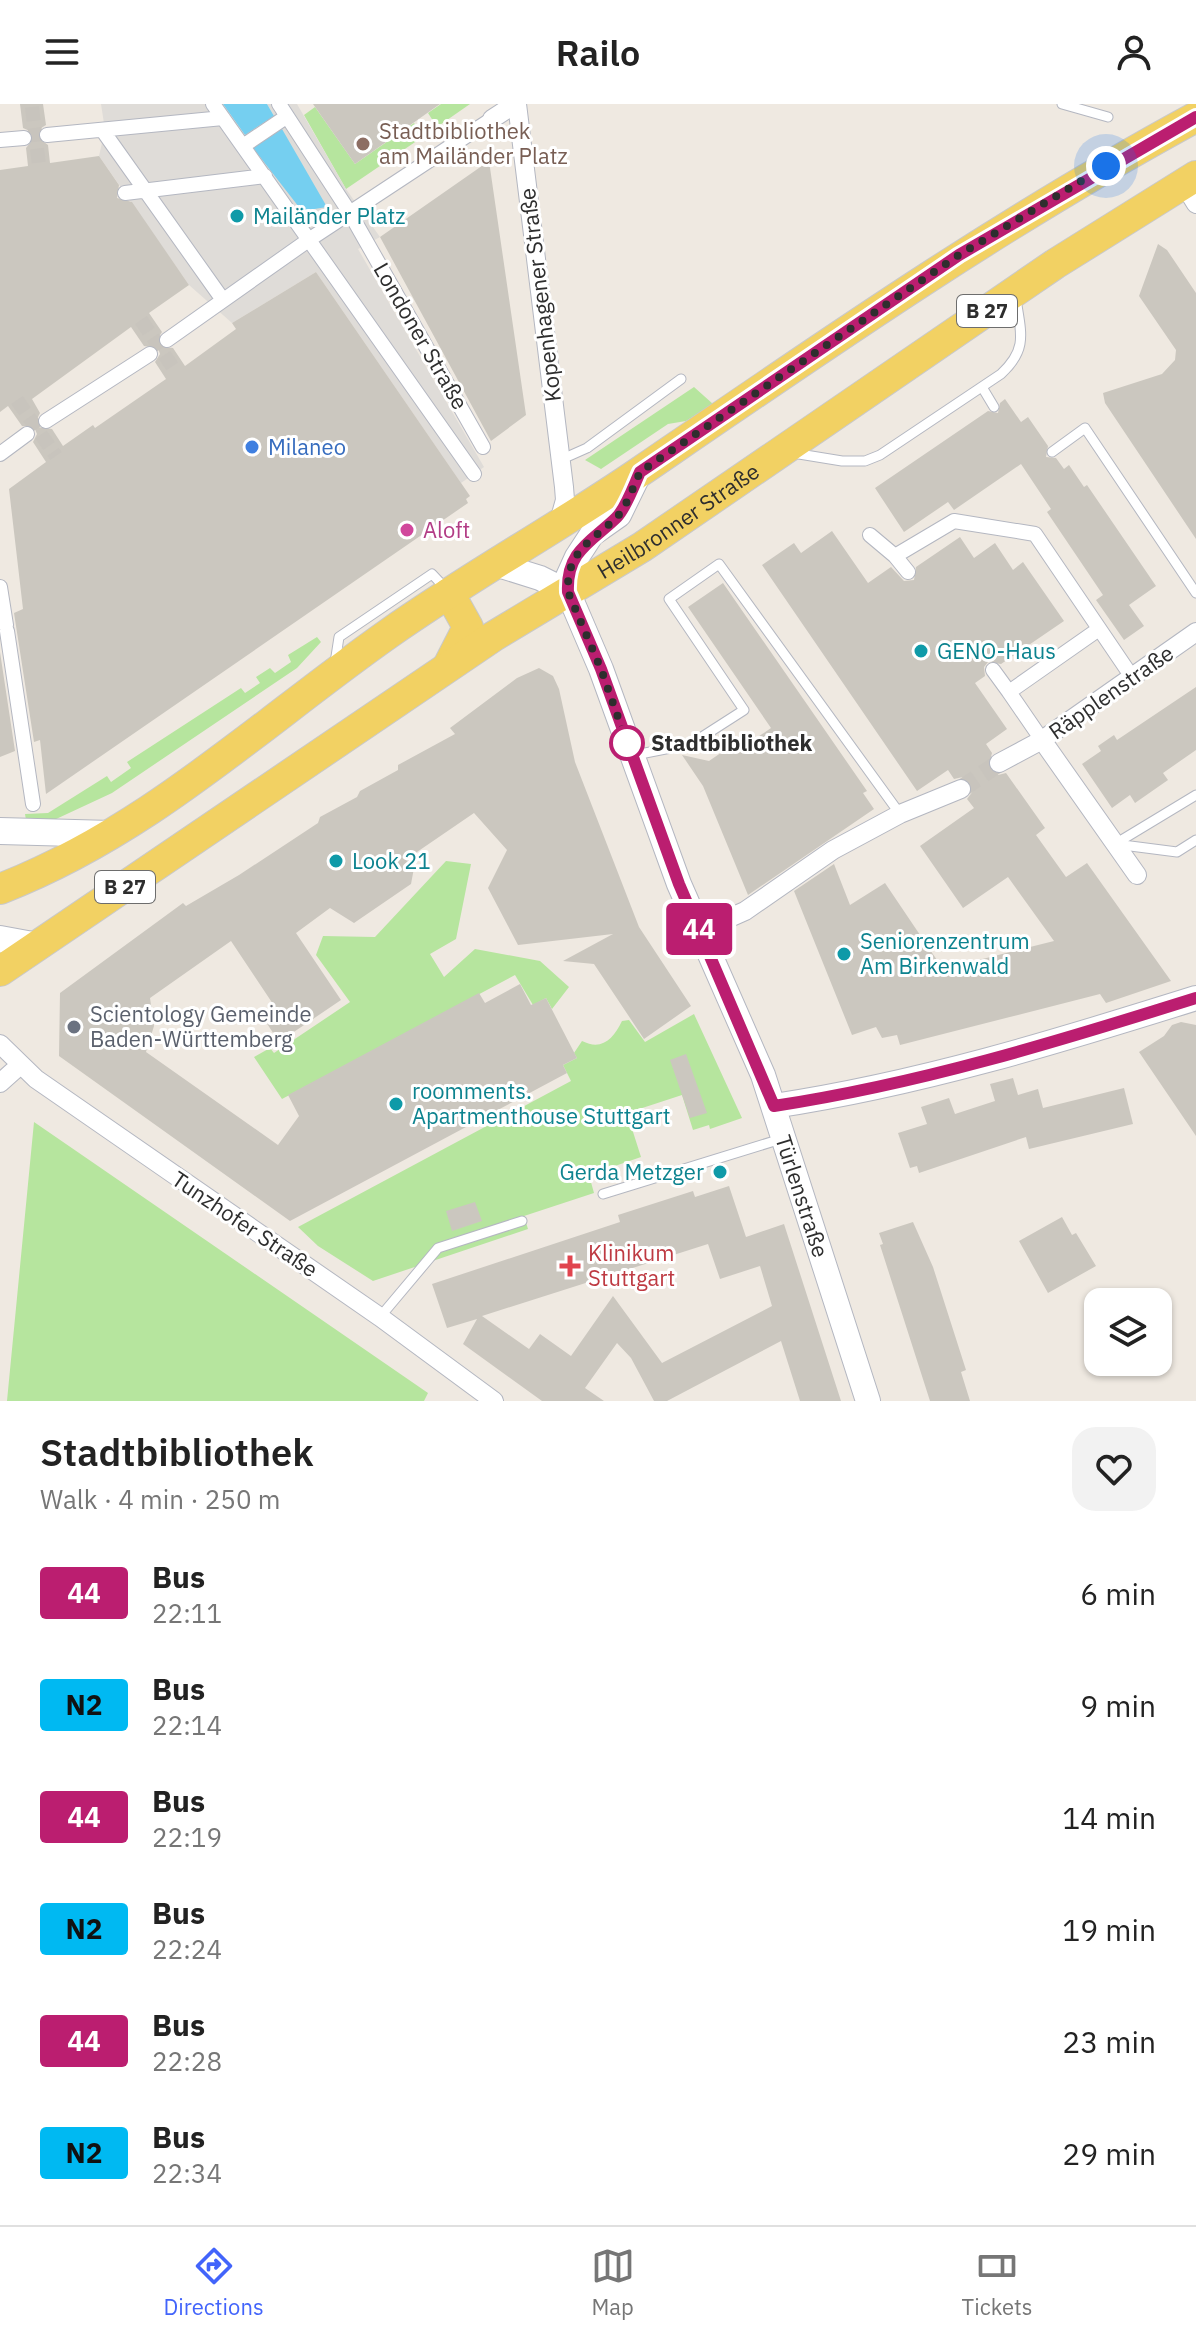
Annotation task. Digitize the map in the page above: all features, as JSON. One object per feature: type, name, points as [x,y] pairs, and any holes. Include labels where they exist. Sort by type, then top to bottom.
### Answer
[{"type":"main road","name":"B 27","points":[[0,889],[112,834],[249,742],[332,675],[449,593],[558,527],[959,255],[1196,117]]},
{"type":"main road","name":"Heilbronner Straße","points":[[0,971],[446,670],[642,547],[1015,291],[1192,187]]},
{"type":"main road","points":[[446,670],[468,627],[449,593]]},
{"type":"main road","points":[[0,831],[112,834]]},
{"type":"main road","points":[[0,939],[38,946]]},
{"type":"street","name":"Londoner Straße","points":[[213,104],[474,474]]},
{"type":"street","points":[[167,340],[310,239],[516,104]]},
{"type":"street","name":"Kopenhagener Straße","points":[[516,104],[564,487],[565,500],[558,527]]},
{"type":"street","name":"Londoner Straße","points":[[283,110],[350,213],[483,447]]},
{"type":"street","points":[[243,146],[283,110]]},
{"type":"street","points":[[47,135],[223,118]]},
{"type":"street","points":[[103,131],[223,300]]},
{"type":"street","points":[[0,140],[24,138]]},
{"type":"street","points":[[125,193],[265,176]]},
{"type":"street","points":[[46,421],[150,354]]},
{"type":"street","name":"Londoner Straße","points":[[433,442],[446,433]]},
{"type":"street","points":[[0,454],[27,434]]},
{"type":"street","points":[[568,592],[567,579],[577,557],[592,534],[619,515],[640,472]]},
{"type":"street","points":[[564,487],[582,495],[604,496]]},
{"type":"street","points":[[895,556],[954,521],[1035,534],[1132,677]]},
{"type":"street","points":[[870,535],[908,572]]},
{"type":"street","points":[[495,564],[540,578],[568,592]]},
{"type":"street","points":[[0,587],[33,804]]},
{"type":"street","name":"Türlenstraße","points":[[568,592],[601,669],[631,756],[700,931],[774,1106],[868,1401]]},
{"type":"street","points":[[1009,692],[1099,629]]},
{"type":"street","name":"Räpplenstraße","points":[[1137,875],[1042,740],[1196,632]]},
{"type":"street","points":[[993,670],[1042,740],[999,763]]},
{"type":"street","points":[[700,931],[745,911],[833,850],[900,814],[961,789]]},
{"type":"street","points":[[774,1106],[868,1092],[943,1074],[1039,1048],[1196,998]]},
{"type":"street","name":"Tunzhofer Straße","points":[[0,1044],[19,1066],[380,1317],[494,1401]]},
{"type":"street","points":[[0,1083],[19,1066]]},
{"type":"lane","points":[[1062,104],[1108,117]]},
{"type":"lane","points":[[782,451],[865,461],[880,455],[982,387],[1018,358],[1021,339],[1015,291]]},
{"type":"lane","points":[[560,460],[587,448],[681,379]]},
{"type":"lane","points":[[982,387],[994,407]]},
{"type":"lane","points":[[1052,452],[1085,428],[1196,593]]},
{"type":"lane","points":[[631,756],[691,744],[744,710],[669,599],[719,564],[900,814]]},
{"type":"lane","points":[[1115,844],[1196,795]]},
{"type":"lane","points":[[1115,844],[1177,852],[1196,840]]},
{"type":"lane","points":[[603,1194],[784,1138]]},
{"type":"lane","points":[[380,1317],[438,1248],[522,1221]]},
{"type":"green space","points":[[441,104],[470,104],[437,127],[428,113]]},
{"type":"green space","points":[[315,107],[355,164],[414,123],[424,136],[346,189],[304,115]]},
{"type":"green space","points":[[694,387],[713,404],[686,421],[668,424],[601,469],[585,460]]},
{"type":"green space","points":[[317,637],[321,642],[297,668],[112,793],[54,820],[26,820],[25,814],[48,813],[107,776],[111,782],[131,768],[127,762],[241,688],[245,693],[260,683],[256,677],[270,668],[275,673],[291,662],[288,655]]},
{"type":"green space","points":[[446,861],[471,864],[456,939],[430,954],[444,977],[475,949],[540,961],[569,987],[552,1009],[546,998],[533,1005],[515,975],[282,1099],[254,1057],[270,1048],[274,1053],[350,1002],[316,955],[323,936],[375,937]]},
{"type":"green space","points":[[694,1014],[742,1118],[710,1129],[709,1125],[693,1130],[682,1095],[627,1113],[641,1157],[589,1175],[594,1193],[524,1216],[528,1229],[373,1281],[318,1246],[298,1227],[571,1081],[563,1065],[577,1058],[574,1053],[582,1041],[595,1045],[606,1042],[622,1021],[629,1020],[645,1042]]},
{"type":"green space","points":[[34,1122],[428,1393],[424,1401],[7,1401]]},
{"type":"shaded area","name":"Mailänder Platz","points":[[101,104],[223,104],[245,135],[274,116],[267,104],[297,104],[346,189],[380,237],[358,249],[484,467],[461,483],[316,272],[232,323],[189,285],[99,156],[105,130]]},
{"type":"water","points":[[223,104],[267,104],[274,116],[245,135]]},
{"type":"water","points":[[282,129],[327,207],[302,211],[253,148]]},
{"type":"building","name":"Milaneo","points":[[20,104],[43,104],[46,125],[38,130],[37,137],[48,145],[50,163],[99,156],[119,185],[117,198],[132,202],[189,285],[149,313],[162,332],[157,340],[159,346],[173,348],[185,366],[236,329],[232,323],[316,272],[470,496],[466,499],[468,503],[46,794],[40,740],[34,742],[14,613],[23,609],[9,489],[46,462],[33,442],[37,434],[34,427],[22,426],[8,406],[0,412],[0,170],[28,166],[26,148],[34,138],[32,132],[23,128]],"holes":[[[131,327],[144,346],[158,348],[160,354],[155,362],[166,379],[63,446],[52,429],[38,427],[36,421],[40,413],[32,399]]]},
{"type":"building","name":"Stadtbibliothek am Mailänder Platz","points":[[313,104],[440,104],[355,164]]},
{"type":"building","points":[[489,161],[526,415],[491,441],[380,237]]},
{"type":"building","points":[[1158,244],[1167,250],[1196,293],[1196,539],[1105,403],[1103,393],[1162,374],[1175,360],[1176,350],[1139,296]]},
{"type":"building","points":[[1005,399],[1021,422],[1028,417],[1048,446],[1046,457],[1056,458],[1064,469],[1069,465],[1084,487],[1087,485],[1156,586],[1129,605],[1144,626],[1124,640],[1096,600],[1103,595],[1047,512],[1051,509],[1021,464],[954,510],[948,502],[904,532],[875,488],[988,411],[998,413],[1000,403]]},
{"type":"building","points":[[832,531],[868,583],[891,567],[904,581],[914,580],[916,567],[960,537],[974,558],[995,543],[1013,570],[1023,562],[1064,621],[1001,664],[988,662],[984,667],[985,676],[975,683],[1007,729],[986,744],[992,753],[988,768],[998,775],[1006,773],[1045,828],[1036,835],[1066,877],[1087,863],[1171,981],[1106,1003],[1100,994],[900,1045],[897,1035],[882,1038],[876,1027],[852,1035],[794,891],[834,864],[850,905],[885,883],[943,969],[1054,941],[1008,877],[963,908],[920,846],[974,808],[967,799],[973,791],[972,784],[963,777],[954,779],[948,770],[917,791],[762,565],[794,543],[801,553]]},
{"type":"building","points":[[723,583],[867,791],[863,793],[874,809],[748,895],[703,786],[682,755],[709,761],[731,746],[736,752],[771,728],[688,607]]},
{"type":"building","points":[[0,652],[15,751],[0,757]]},
{"type":"building","points":[[539,668],[553,676],[559,689],[575,762],[639,927],[691,1006],[644,1039],[594,964],[563,961],[613,934],[518,945],[488,888],[507,850],[474,813],[417,852],[411,884],[354,923],[330,908],[296,933],[341,1000],[279,1042],[264,1019],[277,1010],[231,941],[150,998],[154,1026],[146,1052],[278,1145],[299,1116],[288,1095],[479,993],[485,1003],[520,984],[531,1005],[546,998],[577,1058],[563,1065],[567,1073],[290,1221],[59,1056],[60,993],[183,903],[186,906],[239,875],[318,823],[320,817],[398,770],[398,765],[455,734],[450,728],[517,678]]},
{"type":"building","points":[[1196,687],[1196,750],[1163,773],[1168,780],[1135,803],[1130,795],[1112,808],[1082,764],[1101,751],[1098,746],[1114,735],[1117,740]]},
{"type":"building","points":[[1181,1022],[1196,1025],[1196,1136],[1139,1052],[1164,1036],[1172,1025]]},
{"type":"building","points":[[686,1054],[707,1113],[690,1118],[670,1060]]},
{"type":"building","points":[[1013,1078],[1018,1095],[1038,1089],[1043,1108],[1124,1088],[1133,1124],[1029,1149],[1026,1137],[919,1173],[917,1166],[910,1168],[898,1133],[927,1124],[921,1107],[949,1098],[955,1114],[995,1101],[990,1084]]},
{"type":"building","points":[[729,1186],[746,1237],[784,1224],[841,1401],[800,1401],[781,1341],[667,1401],[654,1401],[631,1358],[617,1343],[585,1388],[604,1401],[542,1401],[463,1344],[477,1319],[447,1328],[432,1284],[620,1222],[618,1215],[693,1191],[695,1197]],"holes":[[[708,1244],[720,1279],[760,1266],[772,1306],[662,1363],[613,1296],[571,1356],[540,1334],[529,1349],[482,1316]]]},
{"type":"building","points":[[475,1202],[482,1221],[452,1231],[446,1211]]},
{"type":"building","points":[[1062,1217],[1096,1266],[1048,1293],[1019,1241]]},
{"type":"building","points":[[913,1222],[933,1267],[966,1370],[961,1372],[970,1401],[930,1401],[880,1245],[883,1244],[879,1233]]},
{"type":"tunnel","points":[[32,107],[39,165]]},
{"type":"tunnel","points":[[141,320],[176,372]]},
{"type":"tunnel","points":[[17,400],[56,456]]},
{"type":"tunnel","points":[[961,789],[999,763]]},
{"type":"bus line","name":"44","points":[[1196,117],[1106,166],[959,255],[640,472],[619,515],[592,534],[567,579],[568,592],[601,669],[679,884],[774,1106],[868,1092],[943,1074],[1039,1048],[1196,998]]},
{"type":"place","name":"Stadtbibliothek am Mailänder Platz","points":[[363,144]]},
{"type":"place","name":"Mailänder Platz","points":[[237,216]]},
{"type":"place","name":"Milaneo","points":[[252,447]]},
{"type":"place","name":"Aloft","points":[[407,530]]},
{"type":"place","name":"GENO-Haus","points":[[921,651]]},
{"type":"place","name":"Stadtbibliothek","points":[[627,743]]},
{"type":"place","name":"Look 21","points":[[336,861]]},
{"type":"place","name":"Seniorenzentrum Am Birkenwald","points":[[844,954]]},
{"type":"place","name":"Scientology Gemeinde Baden-Württemberg","points":[[74,1027]]},
{"type":"place","name":"roomments. Apartmenthouse Stuttgart","points":[[396,1104]]},
{"type":"place","name":"Gerda Metzger","points":[[720,1172]]},
{"type":"place","name":"Klinikum Stuttgart","points":[[570,1266]]},
{"type":"route","points":[[627,743],[591,643],[568,592],[567,579],[592,534],[619,515],[640,472],[959,255],[1106,166]]}]
